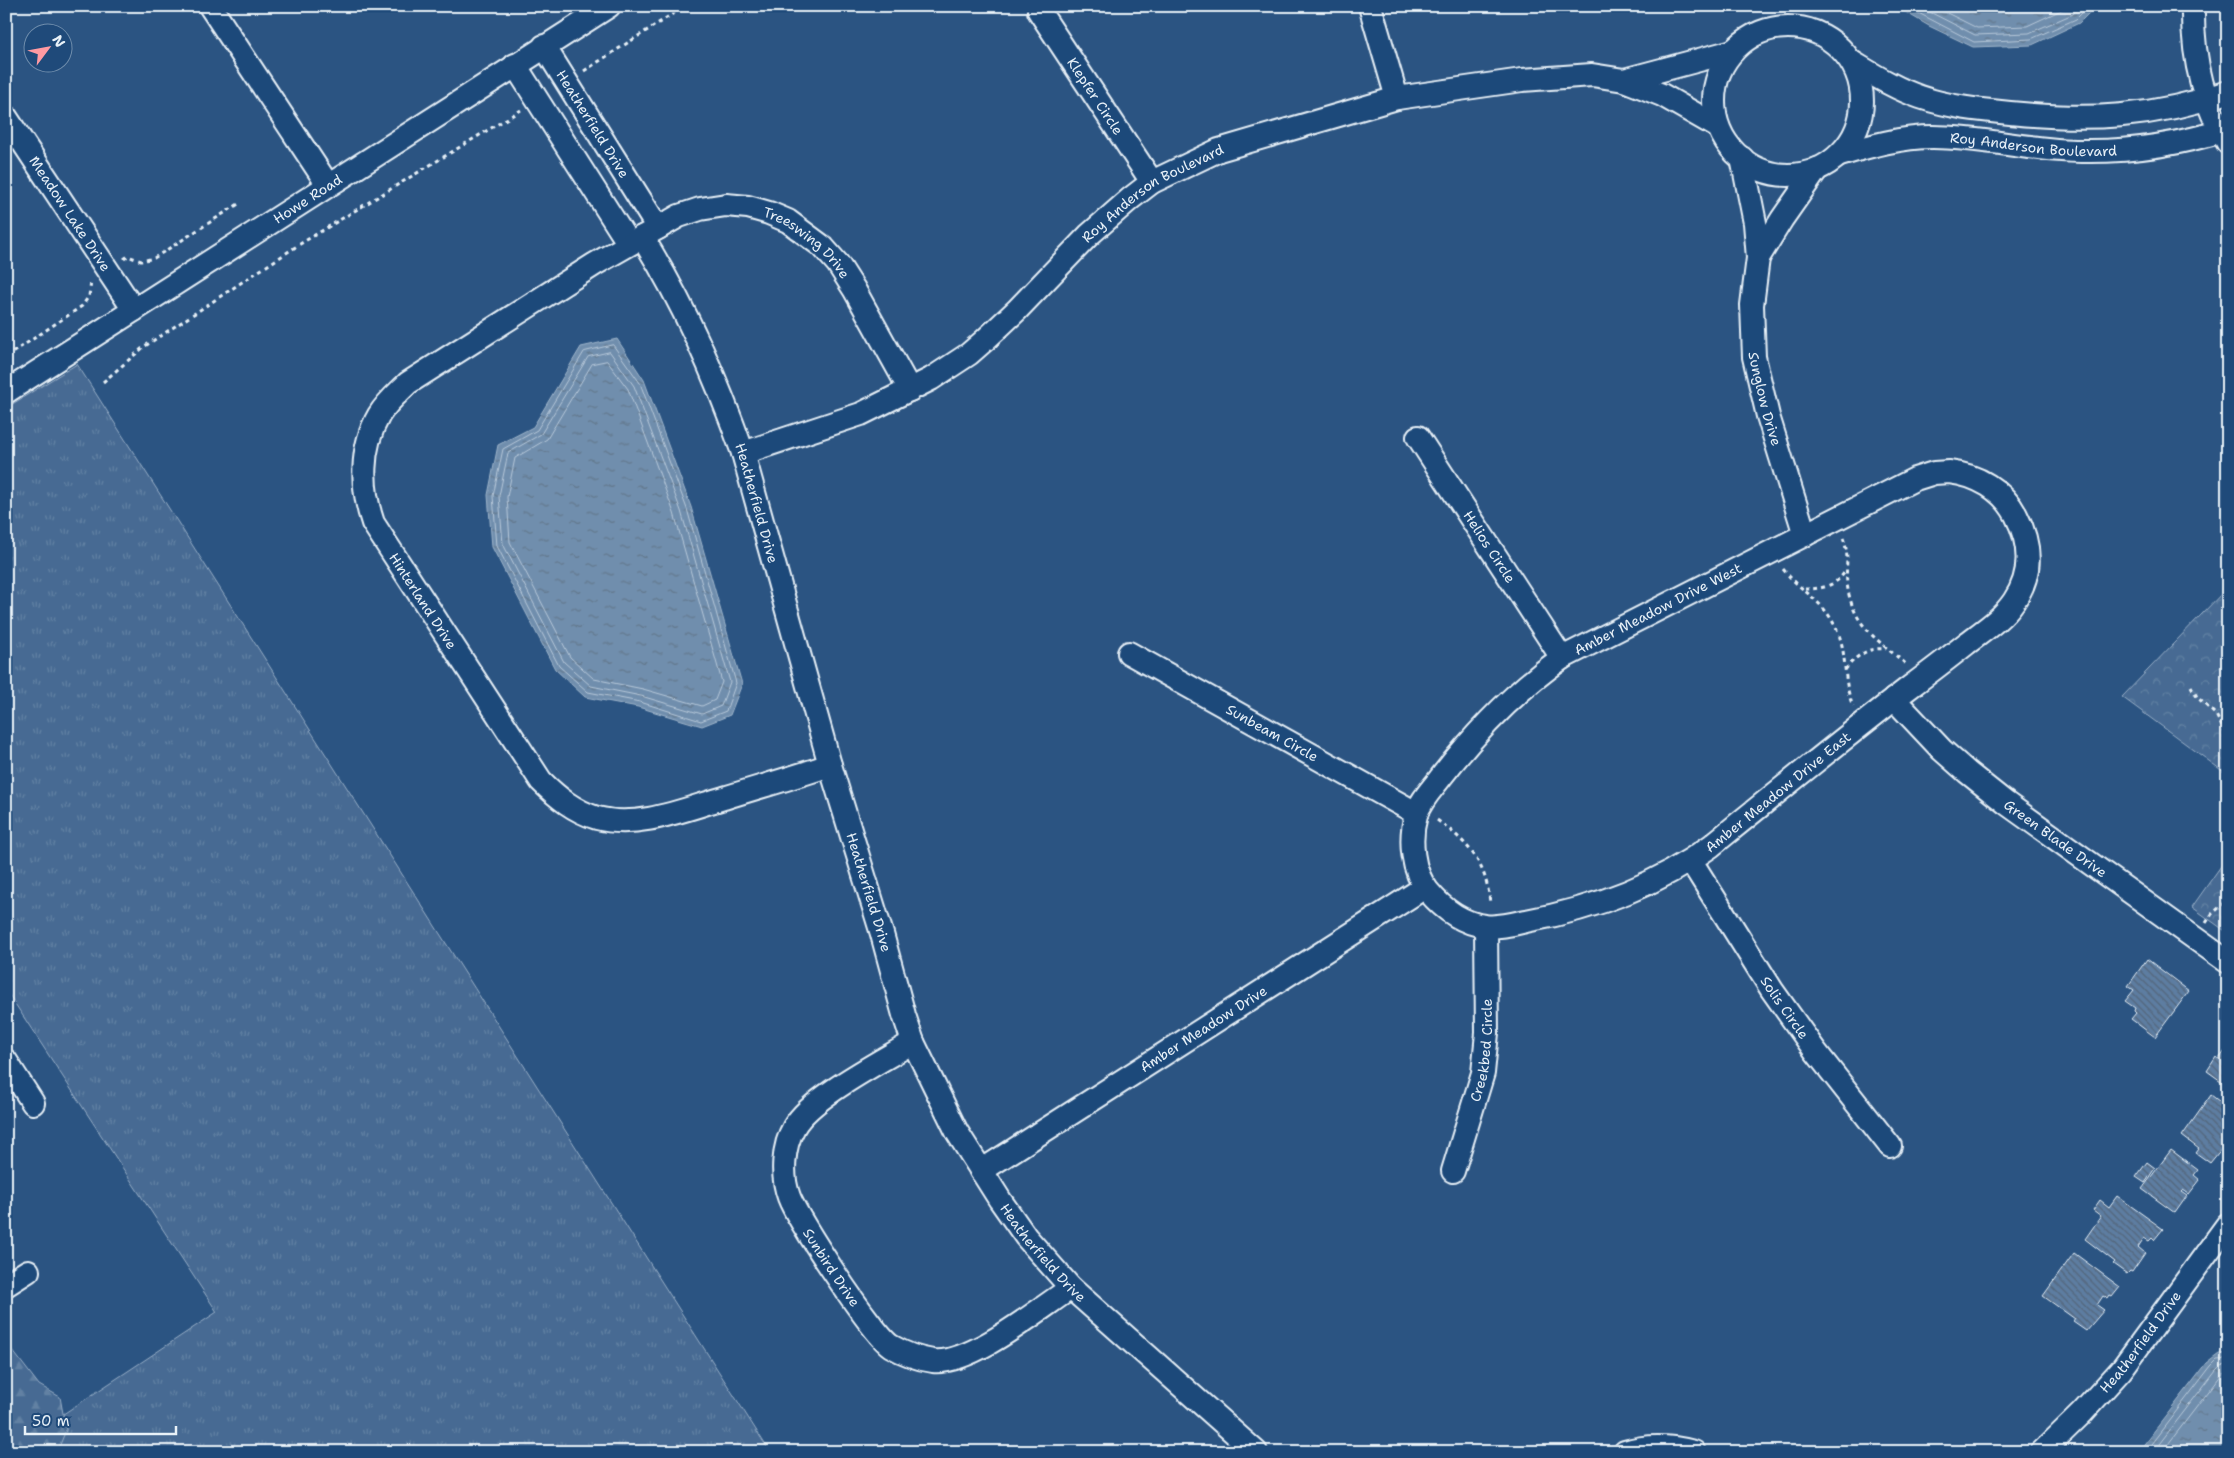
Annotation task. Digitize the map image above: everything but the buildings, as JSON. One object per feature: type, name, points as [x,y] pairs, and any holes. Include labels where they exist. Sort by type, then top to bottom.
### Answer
[{"type":"street","points":[[210,6],[328,185]]},
{"type":"street","name":"Howe Road","points":[[6,392],[609,6]]},
{"type":"street","points":[[1370,6],[1396,98]]},
{"type":"street","points":[[2192,6],[2193,33],[2206,100],[2225,134]]},
{"type":"street","name":"Klepfer Circle","points":[[1039,11],[1152,182]]},
{"type":"street","points":[[1784,26],[1805,28],[1822,35],[1836,45],[1852,62],[1863,96],[1860,126],[1854,137],[1840,154],[1817,170],[1792,176],[1762,170],[1742,158],[1726,142],[1718,127],[1714,105],[1720,70],[1733,51],[1756,33],[1768,28],[1784,26]]},
{"type":"street","name":"Heatherfield Drive","points":[[544,46],[566,82],[643,236],[690,322],[711,368],[743,453],[830,765],[913,1042],[957,1132],[1026,1237],[1071,1288],[1256,1452]]},
{"type":"street","name":"Roy Anderson Boulevard","points":[[1624,80],[1733,51]]},
{"type":"street","name":"Roy Anderson Boulevard","points":[[1852,62],[1918,97],[1971,110],[2036,116],[2104,118],[2142,114],[2206,100],[2228,92]]},
{"type":"street","name":"Heatherfield Drive","points":[[515,65],[537,100],[643,236]]},
{"type":"street","name":"Roy Anderson Boulevard","points":[[743,453],[861,414],[949,368],[985,340],[1017,310],[1107,217],[1152,182],[1219,150],[1396,98],[1522,80],[1592,75],[1624,80],[1662,95],[1718,127]]},
{"type":"street","name":"Meadow Lake Drive","points":[[6,117],[134,310]]},
{"type":"street","name":"Roy Anderson Boulevard","points":[[1840,154],[1870,146],[1933,137],[2048,150],[2110,150],[2167,144],[2225,134]]},
{"type":"street","name":"Sunglow Drive","points":[[1742,158],[1755,223],[1758,258],[1752,305],[1754,357],[1768,416],[1804,535]]},
{"type":"street","name":"Sunglow Drive","points":[[1758,258],[1782,219],[1817,170]]},
{"type":"street","name":"Treeswing Drive","points":[[643,236],[679,216],[700,209],[726,205],[755,209],[794,225],[823,247],[838,264],[910,390]]},
{"type":"street","name":"Hinterland Drive","points":[[643,236],[595,264],[408,383],[391,399],[379,415],[370,436],[366,454],[364,492],[373,523],[536,774],[556,796],[575,809],[598,818],[632,821],[655,817],[830,765]]},
{"type":"street","name":"Helios Circle","points":[[1418,437],[1562,658]]},
{"type":"street","name":"Amber Meadow Drive West","points":[[1425,887],[1414,855],[1413,826],[1416,813],[1423,800],[1492,717],[1521,689],[1562,658],[1915,479],[1934,473],[1965,474],[1980,479],[2000,494],[2012,508]]},
{"type":"street","name":"Amber Meadow Drive East","points":[[1425,887],[1450,912],[1467,922],[1486,927],[1535,919],[1617,897],[1691,861],[1894,700],[1986,630],[2005,613],[2024,583],[2028,553],[2027,539],[2012,508]]},
{"type":"street","name":"Sunbeam Circle","points":[[1128,653],[1416,813]]},
{"type":"street","name":"Green Blade Drive","points":[[1894,700],[1942,750],[1980,782],[2228,962]]},
{"type":"street","name":"Solis Circle","points":[[1691,861],[1772,990],[1816,1052],[1890,1146]]},
{"type":"street","name":"Amber Meadow Drive","points":[[981,1171],[1425,887]]},
{"type":"street","name":"Creekbed Circle","points":[[1453,1171],[1483,1073],[1487,1026],[1486,927]]},
{"type":"street","name":"Sunbird Drive","points":[[913,1042],[819,1101],[794,1127],[786,1144],[785,1176],[789,1196],[804,1223],[873,1329],[890,1346],[915,1357],[934,1361],[957,1359],[977,1350],[1071,1288]]},
{"type":"street","points":[[6,1061],[34,1103]]},
{"type":"street","name":"Heatherfield Drive","points":[[2042,1452],[2082,1413],[2121,1370],[2228,1224]]},
{"type":"street","points":[[6,1285],[28,1271]]},
{"type":"street","points":[[1624,1452],[1648,1447],[1668,1447],[1694,1452]]},
{"type":"path","points":[[566,82],[685,6]]},
{"type":"path","points":[[103,382],[145,346],[300,244],[537,100]]},
{"type":"path","points":[[1835,542],[1851,533]]},
{"type":"path","points":[[1843,537],[1848,550],[1847,585],[1856,613],[1864,628],[1877,642],[1906,664]]},
{"type":"path","points":[[1775,572],[1792,564]]},
{"type":"path","points":[[1804,589],[1828,587],[1840,579],[1847,567]]},
{"type":"path","points":[[1783,568],[1791,578],[1818,600],[1830,615],[1843,649],[1845,682],[1853,706]]},
{"type":"path","points":[[1845,670],[1863,652],[1876,648],[1887,649]]},
{"type":"path","points":[[1898,670],[1914,658]]},
{"type":"path","points":[[2191,686],[2197,698],[2216,715],[2228,738]]},
{"type":"path","points":[[1845,712],[1860,700]]},
{"type":"path","points":[[1434,828],[1441,812]]},
{"type":"path","points":[[1437,820],[1468,846],[1476,858],[1488,888],[1490,904]]},
{"type":"path","points":[[2206,922],[2228,900]]},
{"type":"path","points":[[1481,903],[1497,904]]},
{"type":"green space","points":[[77,364],[770,1452],[6,1452],[217,1312],[6,990],[6,408]]},
{"type":"green space","points":[[2228,587],[2228,775],[2122,697]]},
{"type":"green space","points":[[2228,856],[2228,933],[2192,907]]},
{"type":"green space","points":[[6,1342],[39,1385],[60,1397],[66,1430],[57,1452],[6,1452]]},
{"type":"water","points":[[1895,6],[2096,6],[2079,23],[2032,45],[1973,47],[1929,26]]},
{"type":"water","points":[[617,339],[644,380],[691,507],[742,684],[730,715],[702,726],[638,707],[585,697],[555,669],[492,547],[488,495],[498,445],[533,427],[581,347]]},
{"type":"water","points":[[2219,1354],[2228,1355],[2228,1452],[2138,1452],[2207,1363]]}]
